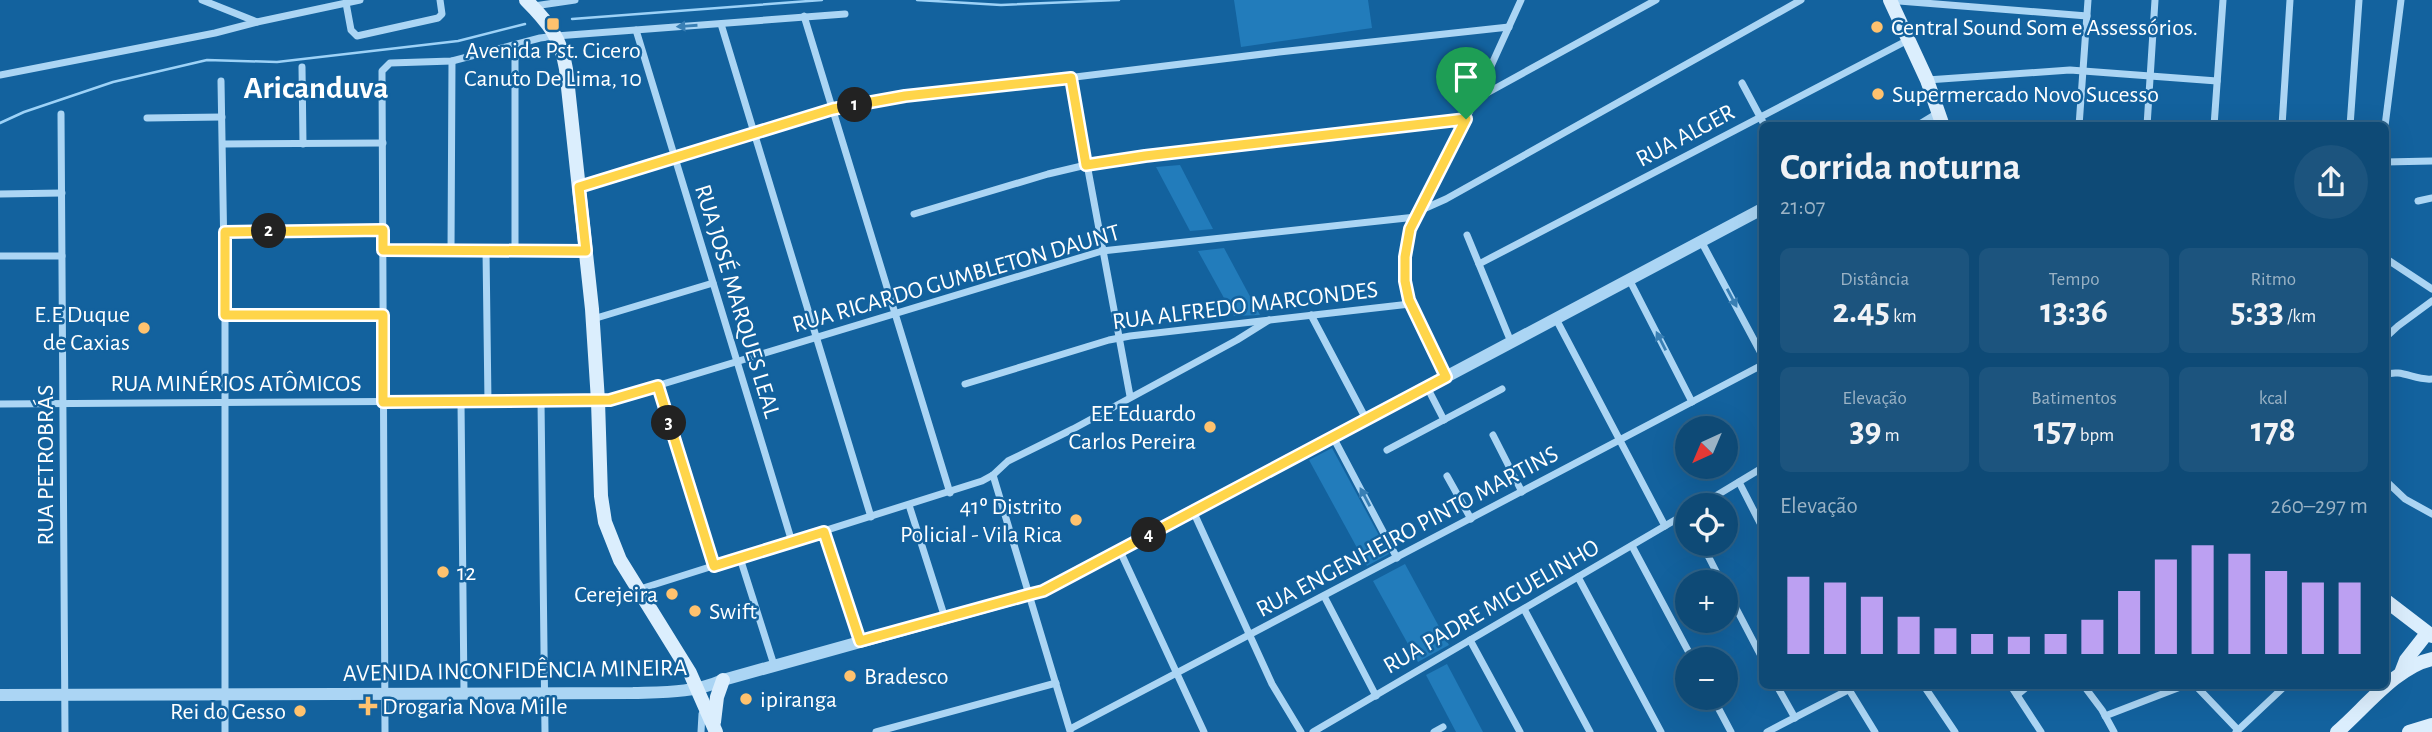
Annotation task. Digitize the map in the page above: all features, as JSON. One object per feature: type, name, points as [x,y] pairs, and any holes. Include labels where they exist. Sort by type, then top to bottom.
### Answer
[{"type":"main road","points":[[1895,1],[1941,121]]},
{"type":"main road","points":[[530,3],[547,20],[556,36],[566,69],[593,319],[601,496],[605,522],[620,560],[698,689],[710,730]]},
{"type":"main road","points":[[2389,603],[2426,634],[2431,663],[2415,664],[2389,685]]},
{"type":"main road","points":[[2401,674],[2406,660],[2426,634]]},
{"type":"main road","points":[[710,730],[723,680]]},
{"type":"main road","points":[[2337,732],[2384,689]]},
{"type":"main road","points":[[2409,732],[2432,725]]},
{"type":"street","points":[[202,0],[257,22]]},
{"type":"street","points":[[0,75],[215,33],[360,0]]},
{"type":"street","points":[[346,3],[351,30],[357,36],[438,18],[442,14],[440,0]]},
{"type":"street","points":[[530,3],[575,0]]},
{"type":"street","points":[[1446,377],[1410,304],[1405,281],[1406,242],[1521,0]]},
{"type":"street","points":[[1476,99],[1656,0]]},
{"type":"street","points":[[1417,214],[1801,0]]},
{"type":"street","points":[[2079,122],[2088,0]]},
{"type":"street","points":[[2147,122],[2155,0]]},
{"type":"street","points":[[2214,122],[2223,0]]},
{"type":"street","points":[[2282,122],[2290,0]]},
{"type":"street","points":[[2350,122],[2359,0]]},
{"type":"street","points":[[2386,122],[2401,0]]},
{"type":"street","points":[[1895,1],[2087,16]]},
{"type":"street","points":[[385,732],[382,71],[390,63],[398,61],[452,61],[556,36],[845,13]]},
{"type":"street","points":[[804,16],[950,493]]},
{"type":"street","points":[[721,24],[871,517]]},
{"type":"street","points":[[579,187],[833,109],[905,96],[1509,27]]},
{"type":"street","name":"RUA JOSÉ MARQUES LEAL","points":[[636,30],[792,542]]},
{"type":"street","name":"RUA ALGER","points":[[1479,264],[1908,40]]},
{"type":"street","points":[[515,45],[515,250]]},
{"type":"street","points":[[451,250],[452,61]]},
{"type":"street","points":[[0,66],[11,72]]},
{"type":"street","points":[[302,67],[303,144]]},
{"type":"street","points":[[1927,80],[2083,70],[2217,81]]},
{"type":"street","points":[[1071,78],[1130,396]]},
{"type":"street","points":[[221,81],[225,232],[225,732]]},
{"type":"street","points":[[1742,83],[1763,122]]},
{"type":"street","name":"RUA PETROBRÁS","points":[[61,114],[65,732]]},
{"type":"street","points":[[147,118],[222,117]]},
{"type":"street","points":[[914,214],[1086,165],[1466,119]]},
{"type":"street","points":[[223,144],[383,143]]},
{"type":"street","points":[[2389,162],[2432,161]]},
{"type":"street","points":[[0,194],[62,193]]},
{"type":"street","points":[[2418,201],[2432,198]]},
{"type":"street","name":"AVENIDA INCONFIDÊNCIA MINEIRA","points":[[0,695],[679,692],[698,689],[774,665],[1043,591],[1759,211]]},
{"type":"street","name":"RUA RICARDO GUMBLETON DAUNT","points":[[598,401],[658,386],[1102,251],[1417,214]]},
{"type":"street","points":[[225,232],[383,230]]},
{"type":"street","points":[[1467,235],[1511,342]]},
{"type":"street","points":[[1702,241],[1759,349]]},
{"type":"street","points":[[383,250],[586,251]]},
{"type":"street","points":[[486,250],[488,402]]},
{"type":"street","points":[[0,256],[62,256]]},
{"type":"street","points":[[2389,261],[2432,289]]},
{"type":"street","points":[[1629,279],[1692,402]]},
{"type":"street","points":[[593,319],[713,283]]},
{"type":"street","points":[[2389,334],[2432,301]]},
{"type":"street","name":"RUA ALFREDO MARCONDES","points":[[965,384],[1118,338],[1410,304]]},
{"type":"street","points":[[225,315],[383,315]]},
{"type":"street","points":[[1311,315],[1366,419]]},
{"type":"street","points":[[1556,318],[1665,526]]},
{"type":"street","points":[[637,590],[950,493],[993,475],[1008,461],[1073,429],[1234,342],[1269,320]]},
{"type":"street","name":"RUA ENGENHEIRO PINTO MARTINS","points":[[1070,731],[1759,367]]},
{"type":"street","points":[[2389,374],[2399,372],[2418,379],[2432,379]]},
{"type":"street","points":[[658,386],[714,566]]},
{"type":"street","points":[[1427,387],[1444,420]]},
{"type":"street","points":[[1387,450],[1502,389]]},
{"type":"street","points":[[541,401],[545,732]]},
{"type":"street","name":"RUA MINÉRIOS ATÔMICOS","points":[[0,404],[598,401]]},
{"type":"street","points":[[461,402],[464,693]]},
{"type":"street","points":[[1493,435],[1522,492]]},
{"type":"street","points":[[1333,437],[1397,558]]},
{"type":"street","points":[[1721,493],[1759,470]]},
{"type":"street","points":[[993,475],[1031,594],[1070,731]]},
{"type":"street","points":[[1447,476],[1471,519]]},
{"type":"street","points":[[1739,482],[1759,521]]},
{"type":"street","points":[[2389,484],[2405,499],[2432,514]]},
{"type":"street","points":[[909,505],[945,618]]},
{"type":"street","points":[[1193,511],[1272,684],[1301,732]]},
{"type":"street","name":"RUA PADRE MIGUELINHO","points":[[1313,732],[1675,521]]},
{"type":"street","points":[[824,532],[860,641]]},
{"type":"street","points":[[1632,545],[1686,647]]},
{"type":"street","points":[[1119,551],[1204,732]]},
{"type":"street","points":[[740,558],[774,665]]},
{"type":"street","points":[[1578,577],[1661,732]]},
{"type":"street","points":[[1324,596],[1376,696]]},
{"type":"street","points":[[1524,609],[1590,732]]},
{"type":"street","points":[[1738,612],[1759,652]]},
{"type":"street","points":[[1470,640],[1520,732]]},
{"type":"street","points":[[876,732],[1056,683]]},
{"type":"street","points":[[1779,689],[1795,718]]},
{"type":"street","points":[[1768,732],[1846,689]]},
{"type":"street","points":[[1851,689],[1875,732]]},
{"type":"street","points":[[1926,689],[1955,732]]},
{"type":"street","points":[[2013,689],[2041,732]]},
{"type":"street","points":[[2017,695],[2024,689]]},
{"type":"street","points":[[2086,689],[2114,732]]},
{"type":"street","points":[[2105,716],[2175,689]]},
{"type":"street","points":[[2199,689],[2237,731],[2282,689]]},
{"type":"street","points":[[1719,710],[1731,732]]},
{"type":"street","points":[[1434,732],[1443,727]]},
{"type":"shaded area","points":[[1234,0],[1368,0],[1372,28],[1241,47]]},
{"type":"shaded area","points":[[1180,165],[1213,229],[1190,231],[1156,167]]},
{"type":"shaded area","points":[[1224,248],[1260,315],[1234,316],[1198,251]]},
{"type":"shaded area","points":[[1332,448],[1389,554],[1367,566],[1309,460]]},
{"type":"shaded area","points":[[1405,564],[1449,645],[1418,662],[1373,581]]},
{"type":"shaded area","points":[[1447,664],[1483,732],[1456,732],[1426,675]]},
{"type":"waterway","points":[[572,19],[822,0]]},
{"type":"waterway","points":[[917,0],[1001,5],[1119,0]]},
{"type":"waterway","points":[[0,123],[24,112],[113,82],[207,60],[277,62],[458,41],[525,24]]},
{"type":"place","name":"Avenida Pst. Cicero Canuto De Lima, 10","points":[[553,24]]},
{"type":"place","name":"Central Sound Som e Assessórios.","points":[[1877,27]]},
{"type":"place","name":"Supermercado Novo Sucesso","points":[[1878,94]]},
{"type":"place","name":"E.E Duque de Caxias","points":[[144,328]]},
{"type":"place","name":"EE Eduardo Carlos Pereira","points":[[1210,427]]},
{"type":"place","name":"41º Distrito Policial - Vila Rica","points":[[1076,520]]},
{"type":"place","name":"12","points":[[443,572]]},
{"type":"place","name":"Cerejeira","points":[[672,594]]},
{"type":"place","name":"Swift","points":[[695,611]]},
{"type":"place","name":"Bradesco","points":[[850,676]]},
{"type":"place","name":"ipiranga","points":[[746,699]]},
{"type":"place","name":"Drogaria Nova Mille","points":[[368,706]]},
{"type":"place","name":"Rei do Gesso","points":[[300,711]]},
{"type":"district","name":"Aricanduva","points":[[316,87]]},
{"type":"route","points":[[1071,78],[1086,165],[1466,119],[1410,229],[1406,242],[1405,281],[1409,300],[1446,377],[1043,591],[860,641],[824,532],[714,566],[658,386],[610,400],[383,402],[383,315],[225,315],[225,232],[383,230],[383,250],[586,251],[579,187],[833,109],[905,96],[1071,78]]}]
